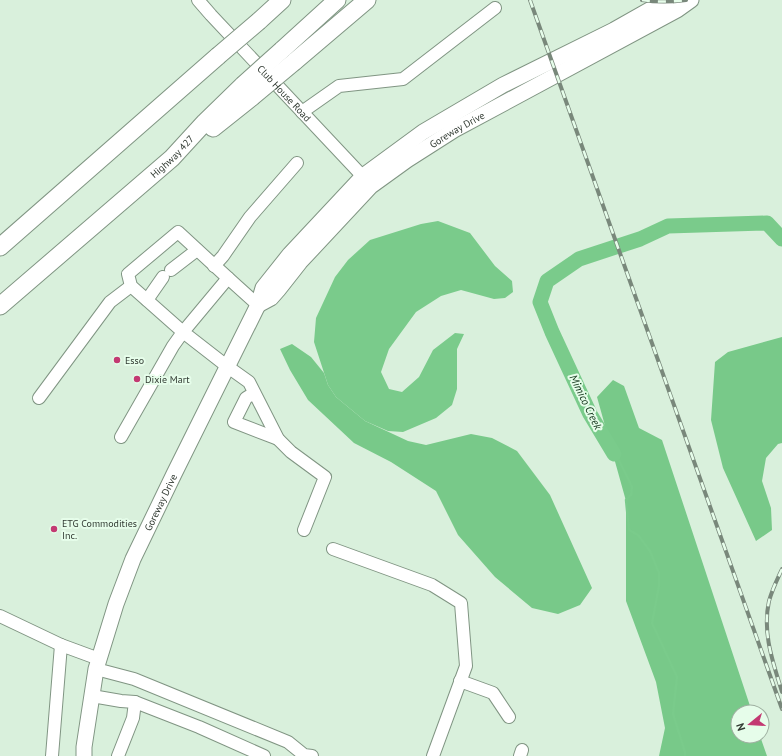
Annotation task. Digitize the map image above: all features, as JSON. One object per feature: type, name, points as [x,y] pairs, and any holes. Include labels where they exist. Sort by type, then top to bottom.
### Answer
[{"type":"highway","points":[[0,247],[218,56],[259,22],[282,0]]},
{"type":"highway","name":"Highway 427","points":[[0,306],[172,158],[205,122],[247,91],[282,50],[337,0]]},
{"type":"highway","points":[[247,91],[294,62],[367,0]]},
{"type":"main road","name":"Goreway Drive","points":[[84,756],[84,747],[97,664],[116,604],[133,558],[258,305],[271,298],[367,181],[423,132],[490,93],[614,30],[667,0]]},
{"type":"main road","name":"Goreway Drive","points":[[367,181],[407,160],[454,130],[678,10],[691,0]]},
{"type":"street","name":"Club House Road","points":[[198,0],[367,181]]},
{"type":"street","points":[[302,112],[339,86],[403,79],[494,8]]},
{"type":"street","points":[[214,266],[223,256],[250,217],[297,163]]},
{"type":"street","points":[[258,305],[178,232],[128,274],[131,286],[183,332],[249,382],[278,439],[291,452],[325,477],[304,530]]},
{"type":"street","points":[[147,300],[167,274],[197,250]]},
{"type":"street","points":[[121,437],[183,332],[228,278]]},
{"type":"street","points":[[40,398],[110,302],[131,286]]},
{"type":"street","points":[[254,393],[246,398],[234,422],[278,439]]},
{"type":"street","points":[[333,549],[432,585],[461,604],[466,666],[433,756]]},
{"type":"street","points":[[0,616],[97,664],[288,742],[304,755],[312,756]]},
{"type":"street","points":[[52,756],[61,645]]},
{"type":"street","points":[[460,681],[493,693],[509,717]]},
{"type":"street","points":[[92,696],[135,702],[199,727],[264,756]]},
{"type":"street","points":[[118,756],[133,718],[135,702]]},
{"type":"shaded area","points":[[438,221],[470,233],[495,266],[512,281],[513,292],[505,298],[494,299],[461,290],[441,296],[416,312],[389,349],[381,372],[389,389],[402,392],[419,377],[433,350],[455,333],[464,334],[457,349],[457,389],[452,405],[436,418],[403,432],[388,431],[365,421],[336,397],[328,385],[314,342],[316,318],[335,277],[348,260],[370,240],[421,224]]},
{"type":"shaded area","points":[[782,337],[782,443],[778,444],[766,458],[762,481],[771,508],[772,530],[756,541],[723,468],[711,420],[715,362],[728,352]]},
{"type":"shaded area","points":[[292,344],[311,357],[324,373],[328,385],[336,397],[365,421],[408,441],[426,445],[471,434],[492,438],[517,451],[550,495],[592,588],[580,605],[558,614],[532,608],[495,577],[458,535],[436,491],[391,462],[354,443],[308,400],[290,370],[280,349]]},
{"type":"shaded area","points":[[613,380],[624,386],[639,428],[662,440],[749,704],[730,704],[730,744],[763,744],[767,756],[659,756],[665,728],[656,682],[626,601],[626,501],[597,397]]},
{"type":"waterway","name":"Mimico Creek","points":[[614,454],[590,414],[552,332],[540,302],[547,281],[579,259],[640,239],[668,226],[767,223],[782,239]]},
{"type":"waterway","name":"Mimico Creek","points":[[614,454],[618,458],[632,487],[631,495],[626,500],[629,530],[638,535],[650,551],[659,573],[659,586],[652,623],[677,677],[673,714],[685,756]]},
{"type":"railway","points":[[530,0],[782,709]]},
{"type":"railway","points":[[642,0],[664,2],[686,0]]},
{"type":"railway","points":[[782,569],[773,589],[767,613],[770,647],[782,692]]},
{"type":"place","name":"Esso","points":[[117,360]]},
{"type":"place","name":"Dixie Mart","points":[[137,379]]},
{"type":"place","name":"ETG Commodities Inc.","points":[[54,529]]}]
